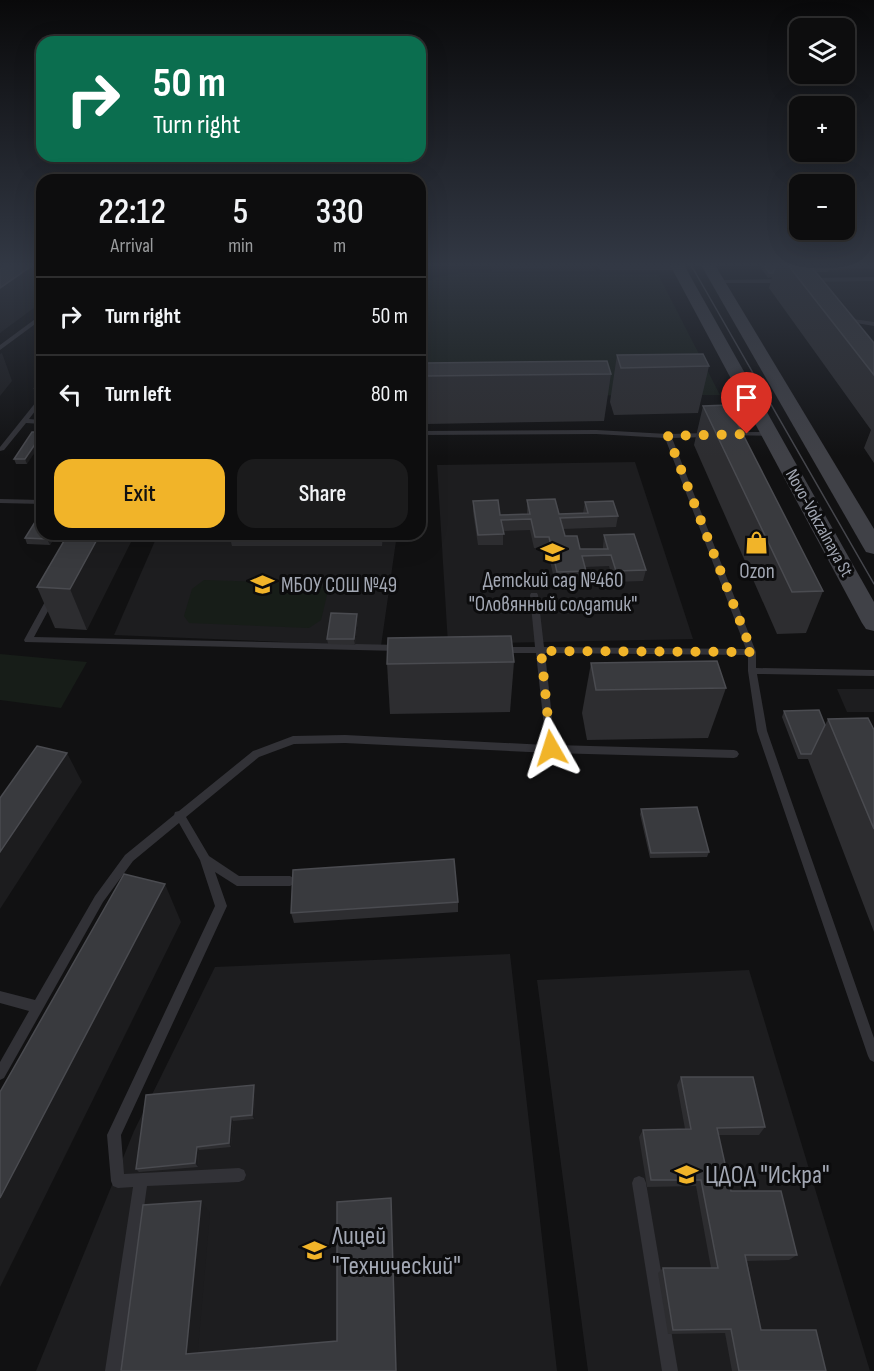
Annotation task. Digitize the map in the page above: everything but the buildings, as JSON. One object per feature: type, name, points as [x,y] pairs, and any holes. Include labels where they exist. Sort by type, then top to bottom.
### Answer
[{"type":"main road","name":"Novo-Vokzalnaya St","points":[[712,329],[874,623]]},
{"type":"main road","name":"Novo-Vokzalnaya St","points":[[746,329],[874,548]]},
{"type":"lane","points":[[0,348],[25,329]]},
{"type":"lane","points":[[2,449],[36,406]]},
{"type":"lane","points":[[24,421],[36,422]]},
{"type":"lane","points":[[426,433],[597,432],[668,436],[713,435]]},
{"type":"lane","points":[[724,434],[770,434]]},
{"type":"lane","points":[[668,436],[752,652],[752,671],[762,731],[874,1056]]},
{"type":"lane","points":[[0,501],[36,502]]},
{"type":"lane","points":[[56,587],[28,640],[410,648]]},
{"type":"lane","points":[[534,595],[551,748]]},
{"type":"lane","points":[[493,650],[752,652]]},
{"type":"lane","points":[[752,671],[874,673]]},
{"type":"lane","points":[[0,1074],[99,899],[129,858],[256,754],[292,740],[345,739],[734,754]]},
{"type":"lane","points":[[180,815],[205,860],[221,906],[114,1135],[118,1181],[239,1174]]},
{"type":"lane","points":[[205,860],[237,881],[290,881]]},
{"type":"lane","points":[[0,997],[38,1007]]},
{"type":"lane","points":[[113,1371],[141,1180]]},
{"type":"lane","points":[[639,1183],[670,1371]]},
{"type":"shaded area","points":[[426,329],[686,329],[720,395],[426,396]]},
{"type":"shaded area","name":"Детский сад №460 \"Оловянный солдатик\"","points":[[635,462],[693,639],[448,644],[437,465]]},
{"type":"shaded area","name":"МБОУ СОШ №49","points":[[155,540],[396,540],[381,646],[114,635]]},
{"type":"shaded area","points":[[204,580],[318,584],[326,589],[327,595],[321,620],[309,628],[189,623],[184,616],[192,589]]},
{"type":"shaded area","points":[[0,654],[87,662],[61,708],[0,700]]},
{"type":"shaded area","points":[[837,689],[874,689],[874,712],[847,712]]},
{"type":"shaded area","name":"Лицей \"Технический\"","points":[[510,954],[557,1371],[36,1371],[134,1131],[215,967]]},
{"type":"shaded area","name":"ЦДОД \"Искра\"","points":[[749,970],[870,1371],[588,1371],[537,980]]},
{"type":"tram line","points":[[728,329],[874,584]]},
{"type":"place","name":"Ozon","points":[[757,543]]},
{"type":"place","name":"Детский сад №460 \"Оловянный солдатик\"","points":[[553,552]]},
{"type":"place","name":"МБОУ СОШ №49","points":[[263,585]]},
{"type":"place","name":"ЦДОД \"Искра\"","points":[[687,1175]]},
{"type":"place","name":"Лицей \"Технический\"","points":[[314,1251]]},
{"type":"route","points":[[551,748],[541,651],[752,652],[668,436],[747,434]]}]
